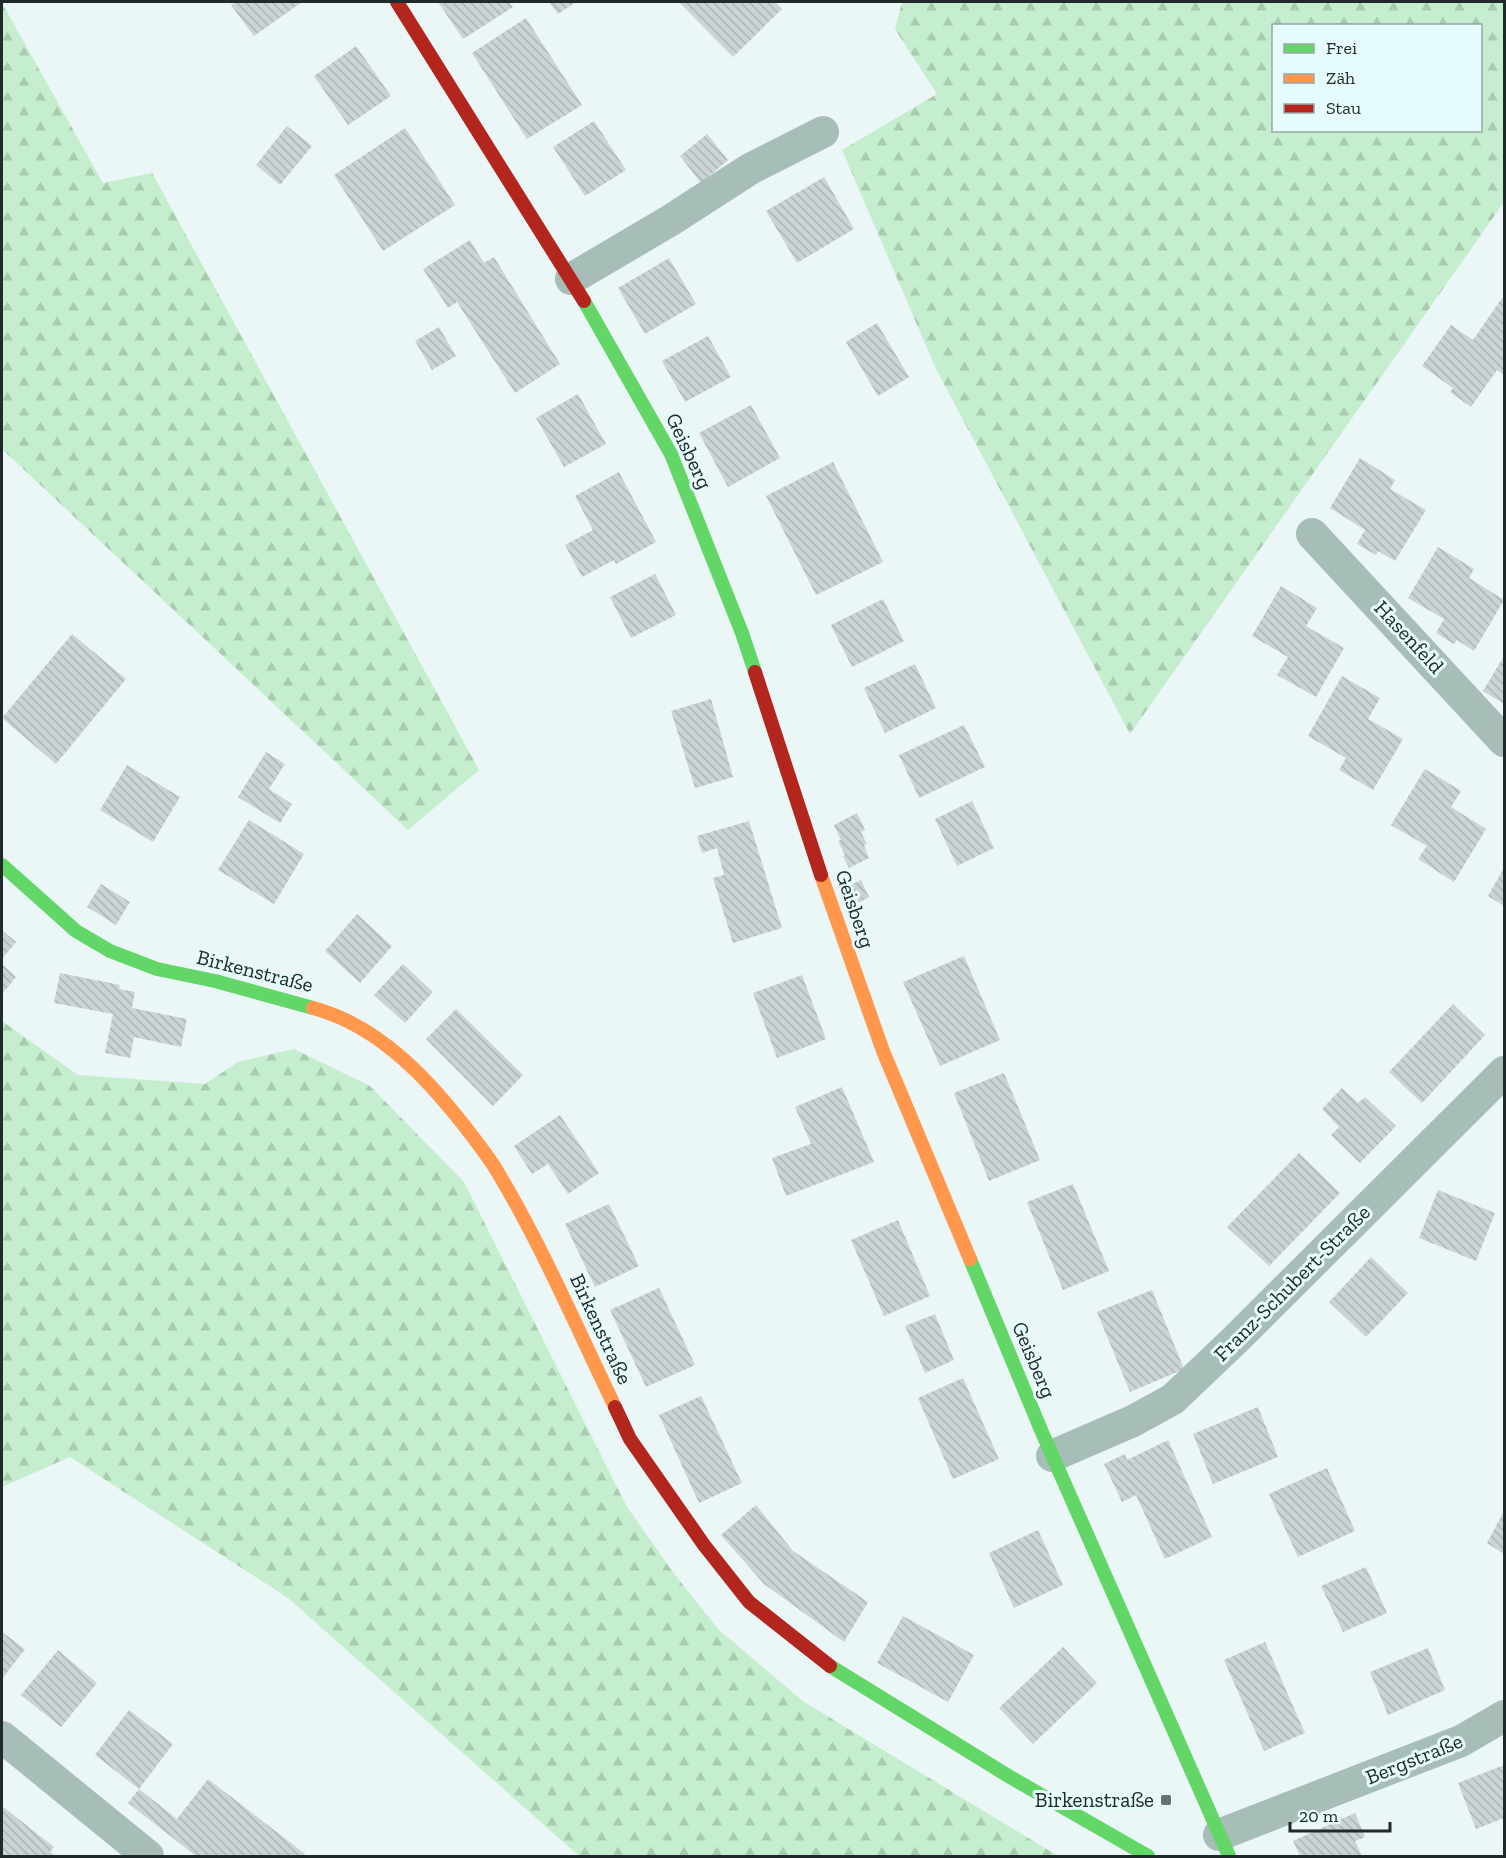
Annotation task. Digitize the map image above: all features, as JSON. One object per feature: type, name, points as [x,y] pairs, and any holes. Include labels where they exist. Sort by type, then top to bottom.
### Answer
[{"type":"street","name":"Geisberg","points":[[397,2],[571,279],[671,454],[748,650],[834,915],[883,1051],[1052,1456],[1224,1846]]},
{"type":"street","points":[[571,279],[750,170],[823,132]]},
{"type":"street","name":"Hasenfeld","points":[[1312,534],[1504,741]]},
{"type":"street","name":"Birkenstraße","points":[[2,865],[76,931],[110,951],[157,969],[215,981],[326,1011],[377,1037],[425,1079],[456,1115],[496,1169],[546,1262],[630,1439],[704,1545],[749,1602],[829,1666],[1010,1777],[1148,1857]]},
{"type":"street","name":"Franz-Schubert-Straße","points":[[1052,1456],[1133,1421],[1173,1399],[1504,1072]]},
{"type":"street","name":"Bergstraße","points":[[1224,1846],[1461,1742],[1504,1716]]},
{"type":"street","points":[[2,1737],[148,1857]]},
{"type":"green space","points":[[902,2],[1504,2],[1504,202],[1130,734],[936,369],[842,150],[937,94],[895,29]]},
{"type":"green space","points":[[2,3],[103,183],[152,173],[479,770],[408,830],[2,449]]},
{"type":"green space","points":[[2,1021],[78,1075],[205,1084],[238,1062],[294,1049],[370,1086],[464,1182],[627,1507],[675,1575],[719,1630],[804,1702],[1058,1856],[579,1856],[288,1598],[70,1457],[2,1487]]},
{"type":"building","points":[[236,2],[302,2],[254,36],[231,5]]},
{"type":"building","points":[[438,2],[509,2],[513,7],[463,39]]},
{"type":"building","points":[[549,2],[576,2],[558,14]]},
{"type":"building","points":[[679,2],[775,2],[782,9],[733,57]]},
{"type":"building","points":[[526,18],[582,105],[527,139],[472,53]]},
{"type":"building","points":[[356,46],[391,96],[348,125],[314,76]]},
{"type":"building","points":[[594,121],[626,170],[585,196],[553,147]]},
{"type":"building","points":[[287,126],[312,146],[280,185],[256,165]]},
{"type":"building","points":[[405,128],[455,205],[383,251],[334,175]]},
{"type":"building","points":[[707,134],[728,160],[701,183],[680,156]]},
{"type":"building","points":[[824,177],[854,229],[797,263],[766,211]]},
{"type":"building","points":[[470,240],[484,263],[494,257],[560,364],[515,393],[457,302],[448,308],[423,269]]},
{"type":"building","points":[[669,258],[696,304],[645,334],[618,288]]},
{"type":"building","points":[[1502,298],[1504,300],[1504,375],[1497,370],[1471,407],[1450,392],[1453,388],[1422,366],[1451,325],[1473,340]]},
{"type":"building","points":[[877,323],[909,377],[878,396],[846,342]]},
{"type":"building","points":[[439,327],[456,356],[432,370],[415,341]]},
{"type":"building","points":[[708,336],[731,377],[685,402],[662,361]]},
{"type":"building","points":[[578,394],[606,444],[564,467],[536,418]]},
{"type":"building","points":[[751,405],[780,458],[728,487],[699,433]]},
{"type":"building","points":[[1360,458],[1395,480],[1390,489],[1426,510],[1395,561],[1378,551],[1376,555],[1357,544],[1365,530],[1330,508]]},
{"type":"building","points":[[833,462],[883,562],[816,595],[766,496]]},
{"type":"building","points":[[619,472],[656,542],[616,564],[614,560],[582,577],[565,545],[593,530],[575,496]]},
{"type":"building","points":[[1438,547],[1474,569],[1469,578],[1504,600],[1474,651],[1457,640],[1454,644],[1436,633],[1444,619],[1408,598]]},
{"type":"building","points":[[655,574],[676,615],[631,638],[610,597]]},
{"type":"building","points":[[1281,586],[1317,608],[1306,626],[1344,648],[1316,697],[1277,675],[1288,657],[1252,636]]},
{"type":"building","points":[[883,599],[904,641],[852,667],[831,625]]},
{"type":"building","points":[[72,634],[126,679],[56,764],[2,718]]},
{"type":"building","points":[[1504,656],[1504,704],[1483,691]]},
{"type":"building","points":[[915,664],[936,708],[885,733],[864,688]]},
{"type":"building","points":[[1342,676],[1380,698],[1368,719],[1403,739],[1373,790],[1339,770],[1346,758],[1308,736]]},
{"type":"building","points":[[711,699],[733,777],[695,788],[671,711]]},
{"type":"building","points":[[964,725],[985,767],[919,798],[899,755]]},
{"type":"building","points":[[266,752],[285,764],[269,789],[292,804],[280,823],[238,797]]},
{"type":"building","points":[[127,765],[180,797],[153,842],[100,810]]},
{"type":"building","points":[[1425,769],[1461,791],[1451,807],[1486,829],[1454,882],[1418,859],[1427,846],[1391,825]]},
{"type":"building","points":[[972,801],[994,848],[957,866],[935,819]]},
{"type":"building","points":[[857,813],[865,830],[861,832],[867,844],[864,845],[869,858],[849,868],[834,825]]},
{"type":"building","points":[[249,820],[304,854],[274,904],[218,870]]},
{"type":"building","points":[[749,821],[782,928],[733,943],[713,878],[724,875],[717,848],[702,853],[697,836]]},
{"type":"building","points":[[1504,868],[1504,906],[1488,896]]},
{"type":"building","points":[[861,880],[869,897],[859,903],[850,885]]},
{"type":"building","points":[[101,884],[130,902],[116,925],[87,907]]},
{"type":"building","points":[[357,914],[392,946],[360,983],[325,951]]},
{"type":"building","points":[[2,930],[16,942],[2,959]]},
{"type":"building","points":[[964,956],[1000,1040],[940,1066],[903,982]]},
{"type":"building","points":[[2,964],[16,977],[3,993],[2,992]]},
{"type":"building","points":[[403,964],[433,992],[405,1023],[374,995]]},
{"type":"building","points":[[60,973],[120,985],[119,989],[135,992],[132,1008],[187,1019],[181,1047],[134,1037],[130,1058],[105,1053],[113,1014],[54,1003]]},
{"type":"building","points":[[802,975],[826,1039],[777,1058],[753,993]]},
{"type":"building","points":[[1453,1004],[1485,1035],[1422,1103],[1389,1072]]},
{"type":"building","points":[[456,1009],[523,1075],[493,1106],[426,1039]]},
{"type":"building","points":[[1004,1073],[1040,1160],[989,1181],[954,1093]]},
{"type":"building","points":[[842,1087],[874,1162],[786,1196],[772,1158],[811,1144],[795,1107]]},
{"type":"building","points":[[1342,1088],[1358,1103],[1365,1097],[1396,1126],[1360,1163],[1331,1135],[1339,1127],[1322,1109]]},
{"type":"building","points":[[560,1115],[599,1173],[568,1194],[548,1164],[532,1174],[514,1146]]},
{"type":"building","points":[[1299,1153],[1340,1193],[1269,1266],[1227,1227]]},
{"type":"building","points":[[1073,1184],[1109,1271],[1063,1290],[1027,1202]]},
{"type":"building","points":[[1438,1190],[1495,1213],[1476,1261],[1419,1238]]},
{"type":"building","points":[[609,1204],[639,1266],[595,1287],[565,1224]]},
{"type":"building","points":[[898,1220],[930,1296],[884,1316],[851,1240]]},
{"type":"building","points":[[1371,1257],[1408,1293],[1366,1337],[1329,1302]]},
{"type":"building","points":[[659,1288],[695,1365],[646,1387],[610,1310]]},
{"type":"building","points":[[1152,1290],[1184,1369],[1130,1392],[1097,1312]]},
{"type":"building","points":[[935,1314],[954,1360],[925,1373],[905,1326]]},
{"type":"building","points":[[963,1378],[999,1459],[953,1479],[918,1398]]},
{"type":"building","points":[[701,1396],[742,1483],[699,1503],[659,1415]]},
{"type":"building","points":[[1258,1407],[1278,1457],[1213,1484],[1193,1434]]},
{"type":"building","points":[[1168,1440],[1212,1537],[1165,1559],[1136,1495],[1122,1502],[1104,1464],[1125,1454],[1127,1460]]},
{"type":"building","points":[[1327,1468],[1355,1531],[1298,1557],[1269,1494]]},
{"type":"building","points":[[756,1505],[793,1551],[868,1602],[844,1642],[764,1584],[721,1535]]},
{"type":"building","points":[[1504,1511],[1504,1554],[1487,1543]]},
{"type":"building","points":[[1038,1530],[1063,1585],[1014,1608],[989,1553]]},
{"type":"building","points":[[1366,1567],[1387,1613],[1343,1632],[1321,1586]]},
{"type":"building","points":[[903,1616],[974,1655],[948,1702],[877,1663]]},
{"type":"building","points":[[2,1632],[25,1649],[2,1679]]},
{"type":"building","points":[[1265,1642],[1305,1733],[1264,1751],[1224,1660]]},
{"type":"building","points":[[1063,1647],[1097,1683],[1033,1744],[999,1708]]},
{"type":"building","points":[[1428,1648],[1445,1690],[1388,1715],[1370,1672]]},
{"type":"building","points":[[58,1650],[97,1683],[61,1727],[21,1695]]},
{"type":"building","points":[[129,1710],[173,1744],[139,1789],[95,1755]]},
{"type":"building","points":[[1504,1765],[1504,1818],[1476,1829],[1458,1783]]},
{"type":"building","points":[[208,1779],[305,1854],[303,1856],[196,1856],[128,1803],[139,1789],[177,1819]]},
{"type":"building","points":[[2,1806],[54,1847],[50,1852],[55,1856],[2,1856]]},
{"type":"building","points":[[1355,1813],[1365,1837],[1355,1841],[1362,1856],[1300,1856],[1293,1841]]},
{"type":"traffic: fast","points":[[584,301],[671,454],[742,633],[755,672]]},
{"type":"traffic: fast","points":[[2,865],[76,931],[110,951],[157,969],[215,981],[313,1008]]},
{"type":"traffic: fast","points":[[970,1259],[1041,1430],[1229,1856]]},
{"type":"traffic: fast","points":[[830,1666],[1010,1777],[1148,1856]]},
{"type":"traffic: slow","points":[[821,875],[883,1051],[970,1259]]},
{"type":"traffic: slow","points":[[313,1008],[338,1016],[383,1042],[422,1077],[473,1137],[494,1167],[529,1228],[615,1407]]},
{"type":"traffic: jam","points":[[397,2],[584,301]]},
{"type":"traffic: jam","points":[[755,672],[821,875]]},
{"type":"traffic: jam","points":[[615,1407],[630,1439],[704,1545],[749,1602],[830,1666]]},
{"type":"place","name":"Birkenstraße","points":[[1166,1800]]}]
